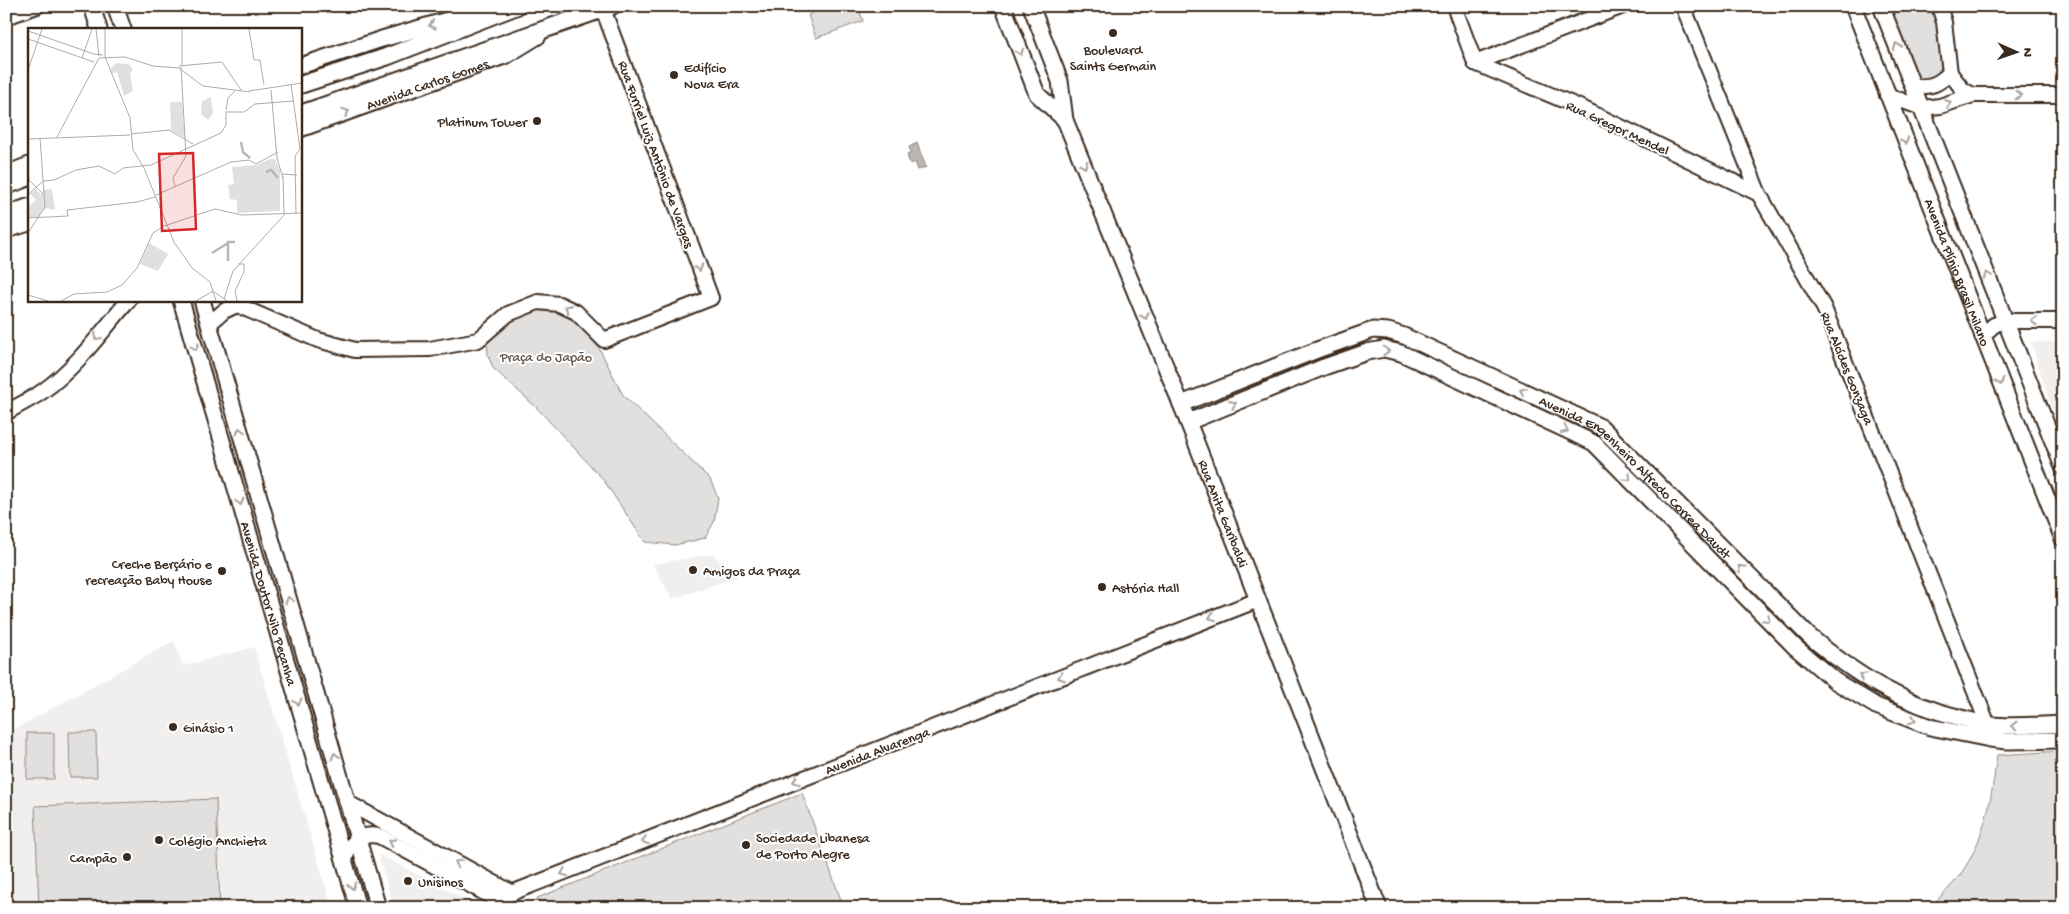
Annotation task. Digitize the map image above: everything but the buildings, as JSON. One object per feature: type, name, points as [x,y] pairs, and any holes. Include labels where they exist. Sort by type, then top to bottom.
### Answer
[{"type":"main road","points":[[92,6],[99,28]]},
{"type":"main road","points":[[116,6],[123,28]]},
{"type":"main road","points":[[301,66],[382,39],[496,6]]},
{"type":"main road","points":[[301,85],[386,57],[517,6]]},
{"type":"main road","name":"Rua Anita Garibaldi","points":[[1002,6],[1037,94],[1065,120]]},
{"type":"main road","points":[[1022,6],[1065,120]]},
{"type":"main road","name":"Rua Anita Garibaldi","points":[[1032,6],[1060,81],[1065,120],[1181,404],[1379,908]]},
{"type":"main road","name":"Avenida Plínio Brasil Milano","points":[[1853,6],[2063,539]]},
{"type":"main road","name":"Avenida Plínio Brasil Milano","points":[[1881,6],[2063,466]]},
{"type":"main road","name":"Avenida Carlos Gomes","points":[[301,114],[607,8]]},
{"type":"main road","name":"Avenida Carlos Gomes","points":[[301,129],[507,55],[550,29]]},
{"type":"main road","points":[[6,174],[28,166]]},
{"type":"main road","points":[[6,186],[28,178]]},
{"type":"main road","points":[[6,215],[28,207]]},
{"type":"main road","points":[[6,230],[28,223]]},
{"type":"main road","name":"Avenida Doutor Nilo Peçanha","points":[[181,301],[358,908]]},
{"type":"main road","name":"Avenida Doutor Nilo Peçanha","points":[[202,301],[378,908]]},
{"type":"main road","name":"Avenida Engenheiro Alfredo Correa Daudt","points":[[1181,404],[1366,332],[1374,330],[1388,331],[1404,336],[1601,427],[1802,629],[1842,663],[1887,691],[2007,741],[2063,740]]},
{"type":"main road","name":"Avenida Engenheiro Alfredo Correa Daudt","points":[[1188,422],[1324,367],[1367,352],[1384,350],[1401,353],[1594,443],[1775,628],[1835,681],[1876,706],[1930,727],[1989,732],[2015,726],[2063,724]]},
{"type":"street","points":[[6,17],[37,6]]},
{"type":"street","points":[[1454,6],[1475,62],[1623,6]]},
{"type":"street","name":"Rua Alcídes Gonzaga","points":[[1683,6],[1759,194],[1824,308],[1989,732]]},
{"type":"street","points":[[1939,6],[1944,22],[1950,73],[1963,90],[1973,94]]},
{"type":"street","name":"Rua Furriel Luiz Antônio de Vargas","points":[[234,302],[318,340],[355,350],[430,349],[478,340],[508,314],[538,302],[559,304],[576,312],[604,340],[711,298],[607,8]]},
{"type":"street","name":"Rua Gregor Mendel","points":[[1475,62],[1584,110],[1759,194]]},
{"type":"street","points":[[1913,87],[1932,86],[1950,73]]},
{"type":"street","points":[[1887,95],[1922,108],[1940,106],[1973,94],[2063,95]]},
{"type":"street","points":[[6,413],[43,391],[63,374],[82,356],[127,301]]},
{"type":"street","points":[[209,324],[234,302]]},
{"type":"street","points":[[1982,336],[1994,325],[2005,320],[2063,321]]},
{"type":"street","name":"Avenida Alvarenga","points":[[413,853],[496,900],[1258,600]]},
{"type":"street","points":[[348,803],[513,893]]},
{"type":"street","points":[[345,864],[348,849],[358,838],[368,835],[379,836],[413,853],[434,850]]},
{"type":"shaded area","points":[[917,143],[926,167],[918,170],[915,162],[910,164],[907,155],[911,153],[909,147]]},
{"type":"shaded area","points":[[2031,342],[2063,342],[2063,444]]},
{"type":"shaded area","name":"Amigos da Praça","points":[[713,554],[737,577],[672,599],[653,564]]},
{"type":"shaded area","name":"Colégio Anchieta","points":[[174,641],[183,666],[254,647],[332,908],[6,908],[6,773],[10,773],[13,730]]},
{"type":"shaded area","name":"Unisinos","points":[[378,854],[482,908],[394,908]]},
{"type":"green space","points":[[832,6],[858,6],[863,21],[816,38],[808,15]]},
{"type":"green space","points":[[1887,6],[1932,6],[1938,22],[1943,63],[1934,79],[1920,80],[1910,72]]},
{"type":"green space","name":"Praça do Japão","points":[[540,309],[558,312],[573,318],[599,348],[623,395],[710,479],[718,498],[714,522],[705,538],[675,545],[645,542],[602,478],[537,408],[493,368],[488,355],[487,343],[511,319]]},
{"type":"green space","points":[[69,732],[96,732],[97,777],[70,777]]},
{"type":"green space","points":[[27,733],[54,733],[54,779],[27,779]]},
{"type":"green space","points":[[2063,751],[2063,908],[1926,908],[1931,906],[1957,879],[1969,862],[1976,847],[1990,802],[1997,755]]},
{"type":"green space","name":"Sociedade Libanesa de Porto Alegre","points":[[802,793],[844,908],[541,908],[537,898]]},
{"type":"green space","name":"Campão","points":[[216,799],[220,908],[39,908],[35,806]]},
{"type":"place","name":"Boulevard Saints Germain","points":[[1113,33]]},
{"type":"place","name":"Edifício Nova Era","points":[[674,75]]},
{"type":"place","name":"Platinum Tower","points":[[537,121]]},
{"type":"place","name":"Amigos da Praça","points":[[693,570]]},
{"type":"place","name":"Creche Berçário e recreação Baby House","points":[[222,571]]},
{"type":"place","name":"Astória Hall","points":[[1102,587]]},
{"type":"place","name":"Ginásio 1","points":[[173,727]]},
{"type":"place","name":"Colégio Anchieta","points":[[159,840]]},
{"type":"place","name":"Sociedade Libanesa de Porto Alegre","points":[[746,845]]},
{"type":"place","name":"Campão","points":[[127,857]]},
{"type":"place","name":"Unisinos","points":[[408,881]]}]
